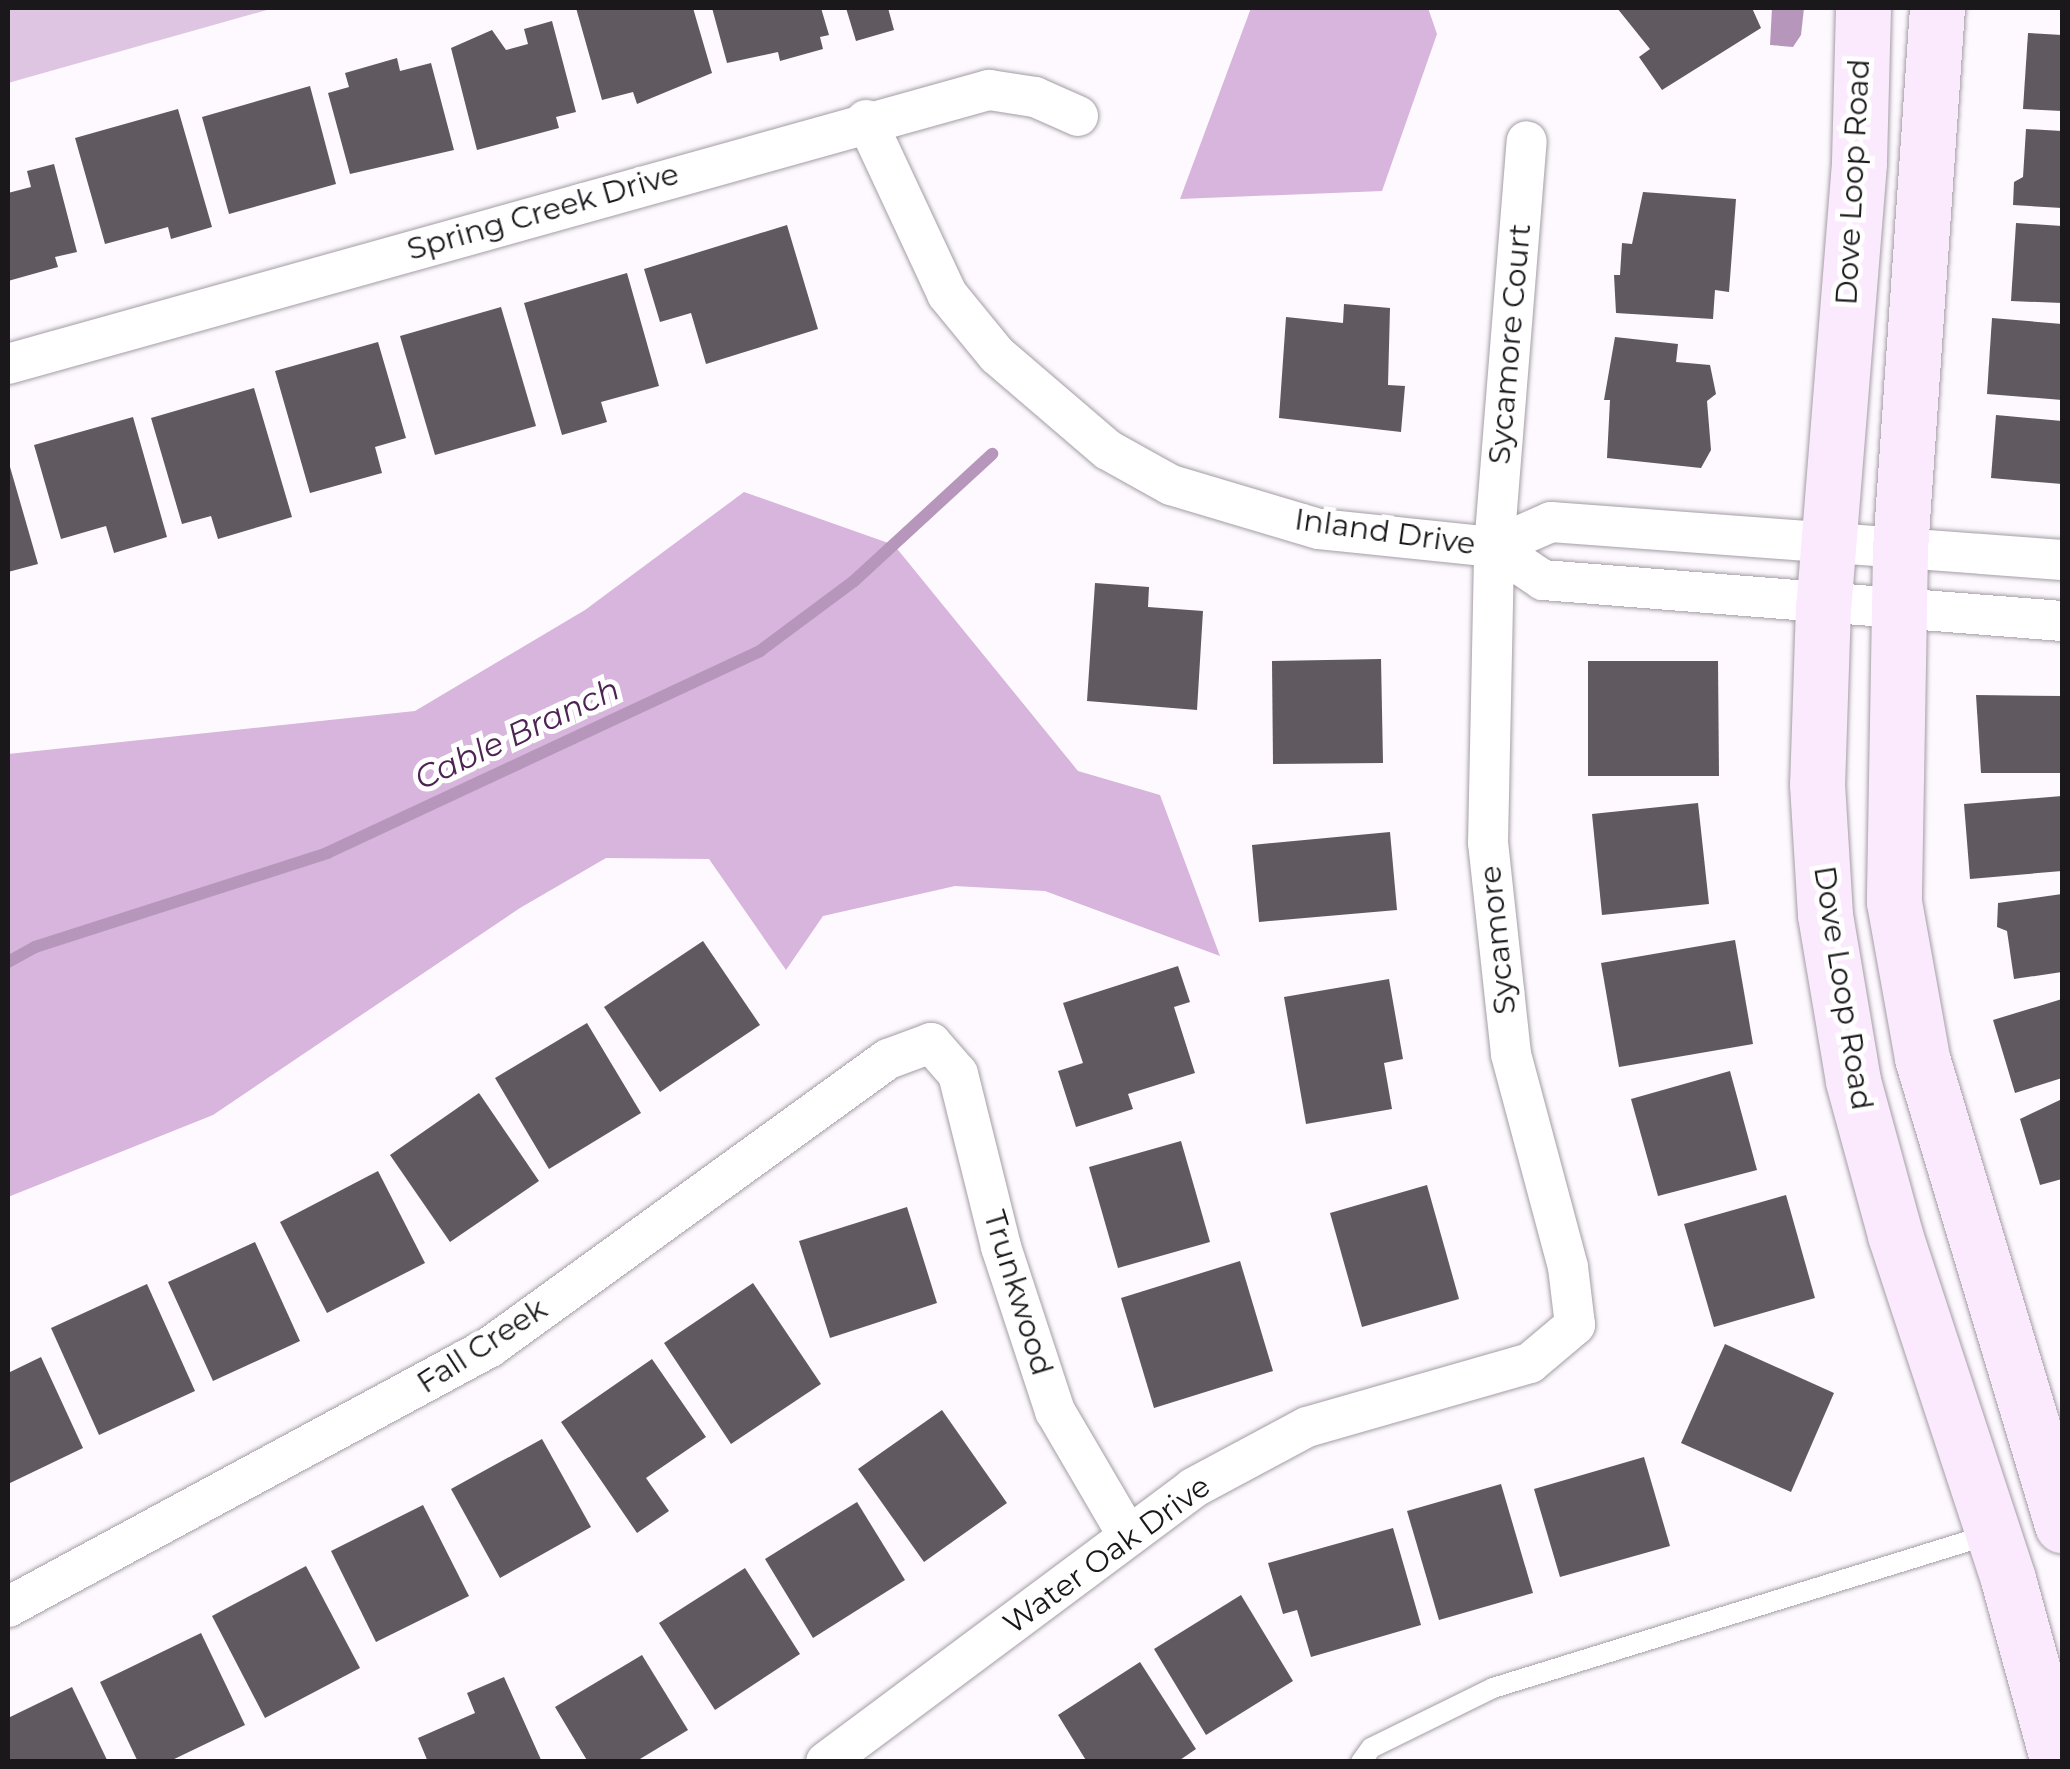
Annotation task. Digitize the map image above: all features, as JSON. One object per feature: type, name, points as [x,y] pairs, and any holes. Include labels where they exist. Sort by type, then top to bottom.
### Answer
[{"type":"main road","name":"Dove Loop Road","points":[[1863,8],[1858,163],[1823,606],[1817,784],[1824,914],[1853,1081],[1896,1235],[1993,1534],[2058,1762]]},
{"type":"main road","points":[[1937,8],[1900,550],[1894,902],[1922,1058],[2061,1516],[1993,1534]]},
{"type":"street","name":"Spring Creek Drive","points":[[8,364],[866,120],[989,90],[1035,97],[1078,116]]},
{"type":"street","name":"Inland Drive","points":[[866,120],[947,294],[997,355],[1108,450],[1171,485],[1319,529],[1494,547],[1543,580],[1823,606],[2062,621]]},
{"type":"street","name":"Sycamore Court","points":[[1494,547],[1527,141]]},
{"type":"street","name":"Inland Drive","points":[[1494,547],[1551,522],[1826,547],[2062,560]]},
{"type":"street","name":"Sycamore","points":[[1494,547],[1488,843],[1510,1054],[1568,1267],[1575,1324]]},
{"type":"street","name":"Trunkwood","points":[[930,1044],[958,1074],[1002,1247],[1055,1411],[1128,1536]]},
{"type":"street","name":"Fall Creek","points":[[8,1606],[490,1346],[888,1059],[930,1044]]},
{"type":"street","name":"Water Oak Drive","points":[[826,1762],[1192,1488],[1307,1427],[1530,1363],[1575,1324]]},
{"type":"lane","points":[[1361,1762],[1371,1748],[1493,1688],[1993,1534]]},
{"type":"shaded area","points":[[8,8],[274,8],[8,83]]},
{"type":"shaded area","points":[[1251,8],[1428,8],[1437,34],[1382,191],[1180,199]]},
{"type":"shaded area","points":[[1772,8],[1804,8],[1801,35],[1793,47],[1770,45]]},
{"type":"shaded area","points":[[744,492],[894,545],[1078,771],[1160,795],[1220,956],[1045,891],[955,886],[823,916],[786,970],[709,859],[606,858],[520,908],[213,1115],[8,1197],[8,754],[415,711],[585,610]]},
{"type":"building","points":[[576,8],[693,8],[712,73],[637,104],[633,92],[602,100]]},
{"type":"building","points":[[712,8],[821,8],[829,35],[820,37],[823,49],[780,61],[778,52],[727,63]]},
{"type":"building","points":[[846,8],[888,8],[894,30],[856,41]]},
{"type":"building","points":[[1617,8],[1752,8],[1761,28],[1662,90],[1639,57],[1650,49]]},
{"type":"building","points":[[552,21],[576,112],[556,117],[559,128],[477,150],[451,48],[492,30],[506,50],[528,44],[524,29]]},
{"type":"building","points":[[2028,33],[2062,35],[2062,111],[2023,109]]},
{"type":"building","points":[[397,58],[400,71],[431,63],[454,150],[350,174],[328,93],[349,87],[345,73]]},
{"type":"building","points":[[310,86],[336,184],[229,214],[202,117]]},
{"type":"building","points":[[178,109],[212,227],[171,239],[168,227],[105,244],[75,138]]},
{"type":"building","points":[[2026,129],[2062,131],[2062,208],[2013,205],[2014,182],[2023,177]]},
{"type":"building","points":[[54,164],[77,252],[55,257],[58,267],[8,281],[8,193],[31,187],[27,171]]},
{"type":"building","points":[[1643,192],[1736,199],[1729,292],[1715,290],[1713,319],[1616,313],[1614,275],[1620,275],[1622,243],[1632,244]]},
{"type":"building","points":[[2016,223],[2062,226],[2062,303],[2011,301]]},
{"type":"building","points":[[787,225],[818,329],[706,364],[691,313],[660,322],[644,269]]},
{"type":"building","points":[[627,273],[659,386],[601,402],[607,422],[562,435],[524,303]]},
{"type":"building","points":[[1344,304],[1390,308],[1388,385],[1405,386],[1401,432],[1279,418],[1286,317],[1343,323]]},
{"type":"building","points":[[501,307],[536,426],[435,455],[400,336]]},
{"type":"building","points":[[1992,318],[2062,324],[2062,400],[1987,394]]},
{"type":"building","points":[[1615,337],[1678,344],[1676,362],[1710,365],[1716,394],[1707,401],[1711,450],[1701,468],[1607,458],[1610,400],[1604,400]]},
{"type":"building","points":[[378,342],[406,438],[375,447],[382,473],[310,493],[275,371]]},
{"type":"building","points":[[254,388],[292,517],[218,539],[211,516],[182,524],[151,418]]},
{"type":"building","points":[[1996,415],[2062,421],[2062,484],[1991,478]]},
{"type":"building","points":[[133,417],[167,537],[114,553],[106,526],[61,539],[34,445]]},
{"type":"building","points":[[8,460],[38,564],[8,572]]},
{"type":"building","points":[[1095,583],[1149,587],[1148,607],[1203,611],[1197,710],[1087,701]]},
{"type":"building","points":[[1381,659],[1383,763],[1273,764],[1272,661]]},
{"type":"building","points":[[1588,661],[1718,661],[1719,776],[1588,776]]},
{"type":"building","points":[[1976,695],[2062,696],[2062,773],[1981,773]]},
{"type":"building","points":[[2062,796],[2062,871],[1970,879],[1964,804]]},
{"type":"building","points":[[1698,803],[1709,904],[1602,915],[1592,814]]},
{"type":"building","points":[[1390,832],[1397,910],[1259,922],[1252,845]]},
{"type":"building","points":[[2062,894],[2062,972],[2014,979],[2007,931],[1997,927],[1998,903]]},
{"type":"building","points":[[1735,940],[1753,1044],[1619,1067],[1601,963]]},
{"type":"building","points":[[703,941],[760,1025],[660,1092],[604,1007]]},
{"type":"building","points":[[1178,966],[1190,1002],[1174,1007],[1195,1073],[1128,1094],[1133,1109],[1076,1127],[1058,1071],[1083,1063],[1063,1003]]},
{"type":"building","points":[[1389,979],[1403,1059],[1384,1063],[1392,1109],[1306,1124],[1284,997]]},
{"type":"building","points":[[2062,999],[2062,1078],[2015,1093],[1993,1020]]},
{"type":"building","points":[[587,1023],[641,1113],[549,1169],[495,1078]]},
{"type":"building","points":[[1730,1071],[1757,1170],[1658,1196],[1631,1099]]},
{"type":"building","points":[[479,1093],[539,1181],[450,1242],[390,1155]]},
{"type":"building","points":[[2062,1099],[2062,1179],[2040,1185],[2020,1119]]},
{"type":"building","points":[[1181,1141],[1210,1242],[1118,1268],[1089,1167]]},
{"type":"building","points":[[378,1171],[425,1263],[327,1313],[280,1222]]},
{"type":"building","points":[[1427,1185],[1459,1299],[1362,1327],[1330,1213]]},
{"type":"building","points":[[1786,1195],[1815,1298],[1714,1327],[1684,1224]]},
{"type":"building","points":[[907,1207],[937,1303],[830,1338],[799,1241]]},
{"type":"building","points":[[255,1242],[300,1341],[213,1381],[168,1282]]},
{"type":"building","points":[[1240,1261],[1273,1371],[1154,1408],[1121,1298]]},
{"type":"building","points":[[753,1283],[821,1384],[731,1444],[664,1343]]},
{"type":"building","points":[[147,1284],[195,1391],[99,1435],[51,1328]]},
{"type":"building","points":[[1725,1344],[1834,1393],[1791,1492],[1681,1443]]},
{"type":"building","points":[[41,1357],[83,1448],[8,1484],[8,1373]]},
{"type":"building","points":[[652,1359],[706,1437],[646,1478],[669,1511],[637,1533],[561,1422]]},
{"type":"building","points":[[942,1410],[1007,1503],[924,1562],[858,1469]]},
{"type":"building","points":[[542,1439],[591,1527],[500,1578],[451,1489]]},
{"type":"building","points":[[1644,1457],[1670,1546],[1560,1577],[1534,1489]]},
{"type":"building","points":[[1501,1484],[1533,1593],[1439,1620],[1407,1511]]},
{"type":"building","points":[[857,1502],[905,1580],[813,1638],[765,1559]]},
{"type":"building","points":[[423,1505],[469,1596],[376,1642],[331,1551]]},
{"type":"building","points":[[1393,1528],[1421,1625],[1311,1657],[1297,1610],[1283,1614],[1268,1563]]},
{"type":"building","points":[[306,1566],[360,1668],[265,1718],[212,1616]]},
{"type":"building","points":[[745,1568],[800,1654],[715,1710],[659,1623]]},
{"type":"building","points":[[1241,1595],[1293,1681],[1206,1735],[1154,1649]]},
{"type":"building","points":[[201,1633],[245,1725],[168,1762],[138,1762],[100,1682]]},
{"type":"building","points":[[642,1655],[688,1730],[635,1762],[588,1762],[555,1707]]},
{"type":"building","points":[[1140,1662],[1196,1749],[1177,1762],[1087,1762],[1058,1715]]},
{"type":"building","points":[[504,1677],[542,1762],[428,1762],[418,1738],[475,1713],[467,1693]]},
{"type":"building","points":[[72,1687],[108,1762],[8,1762],[8,1718]]},
{"type":"waterway","name":"Cable Branch","points":[[8,962],[35,947],[327,853],[760,651],[854,581],[992,454]]}]
